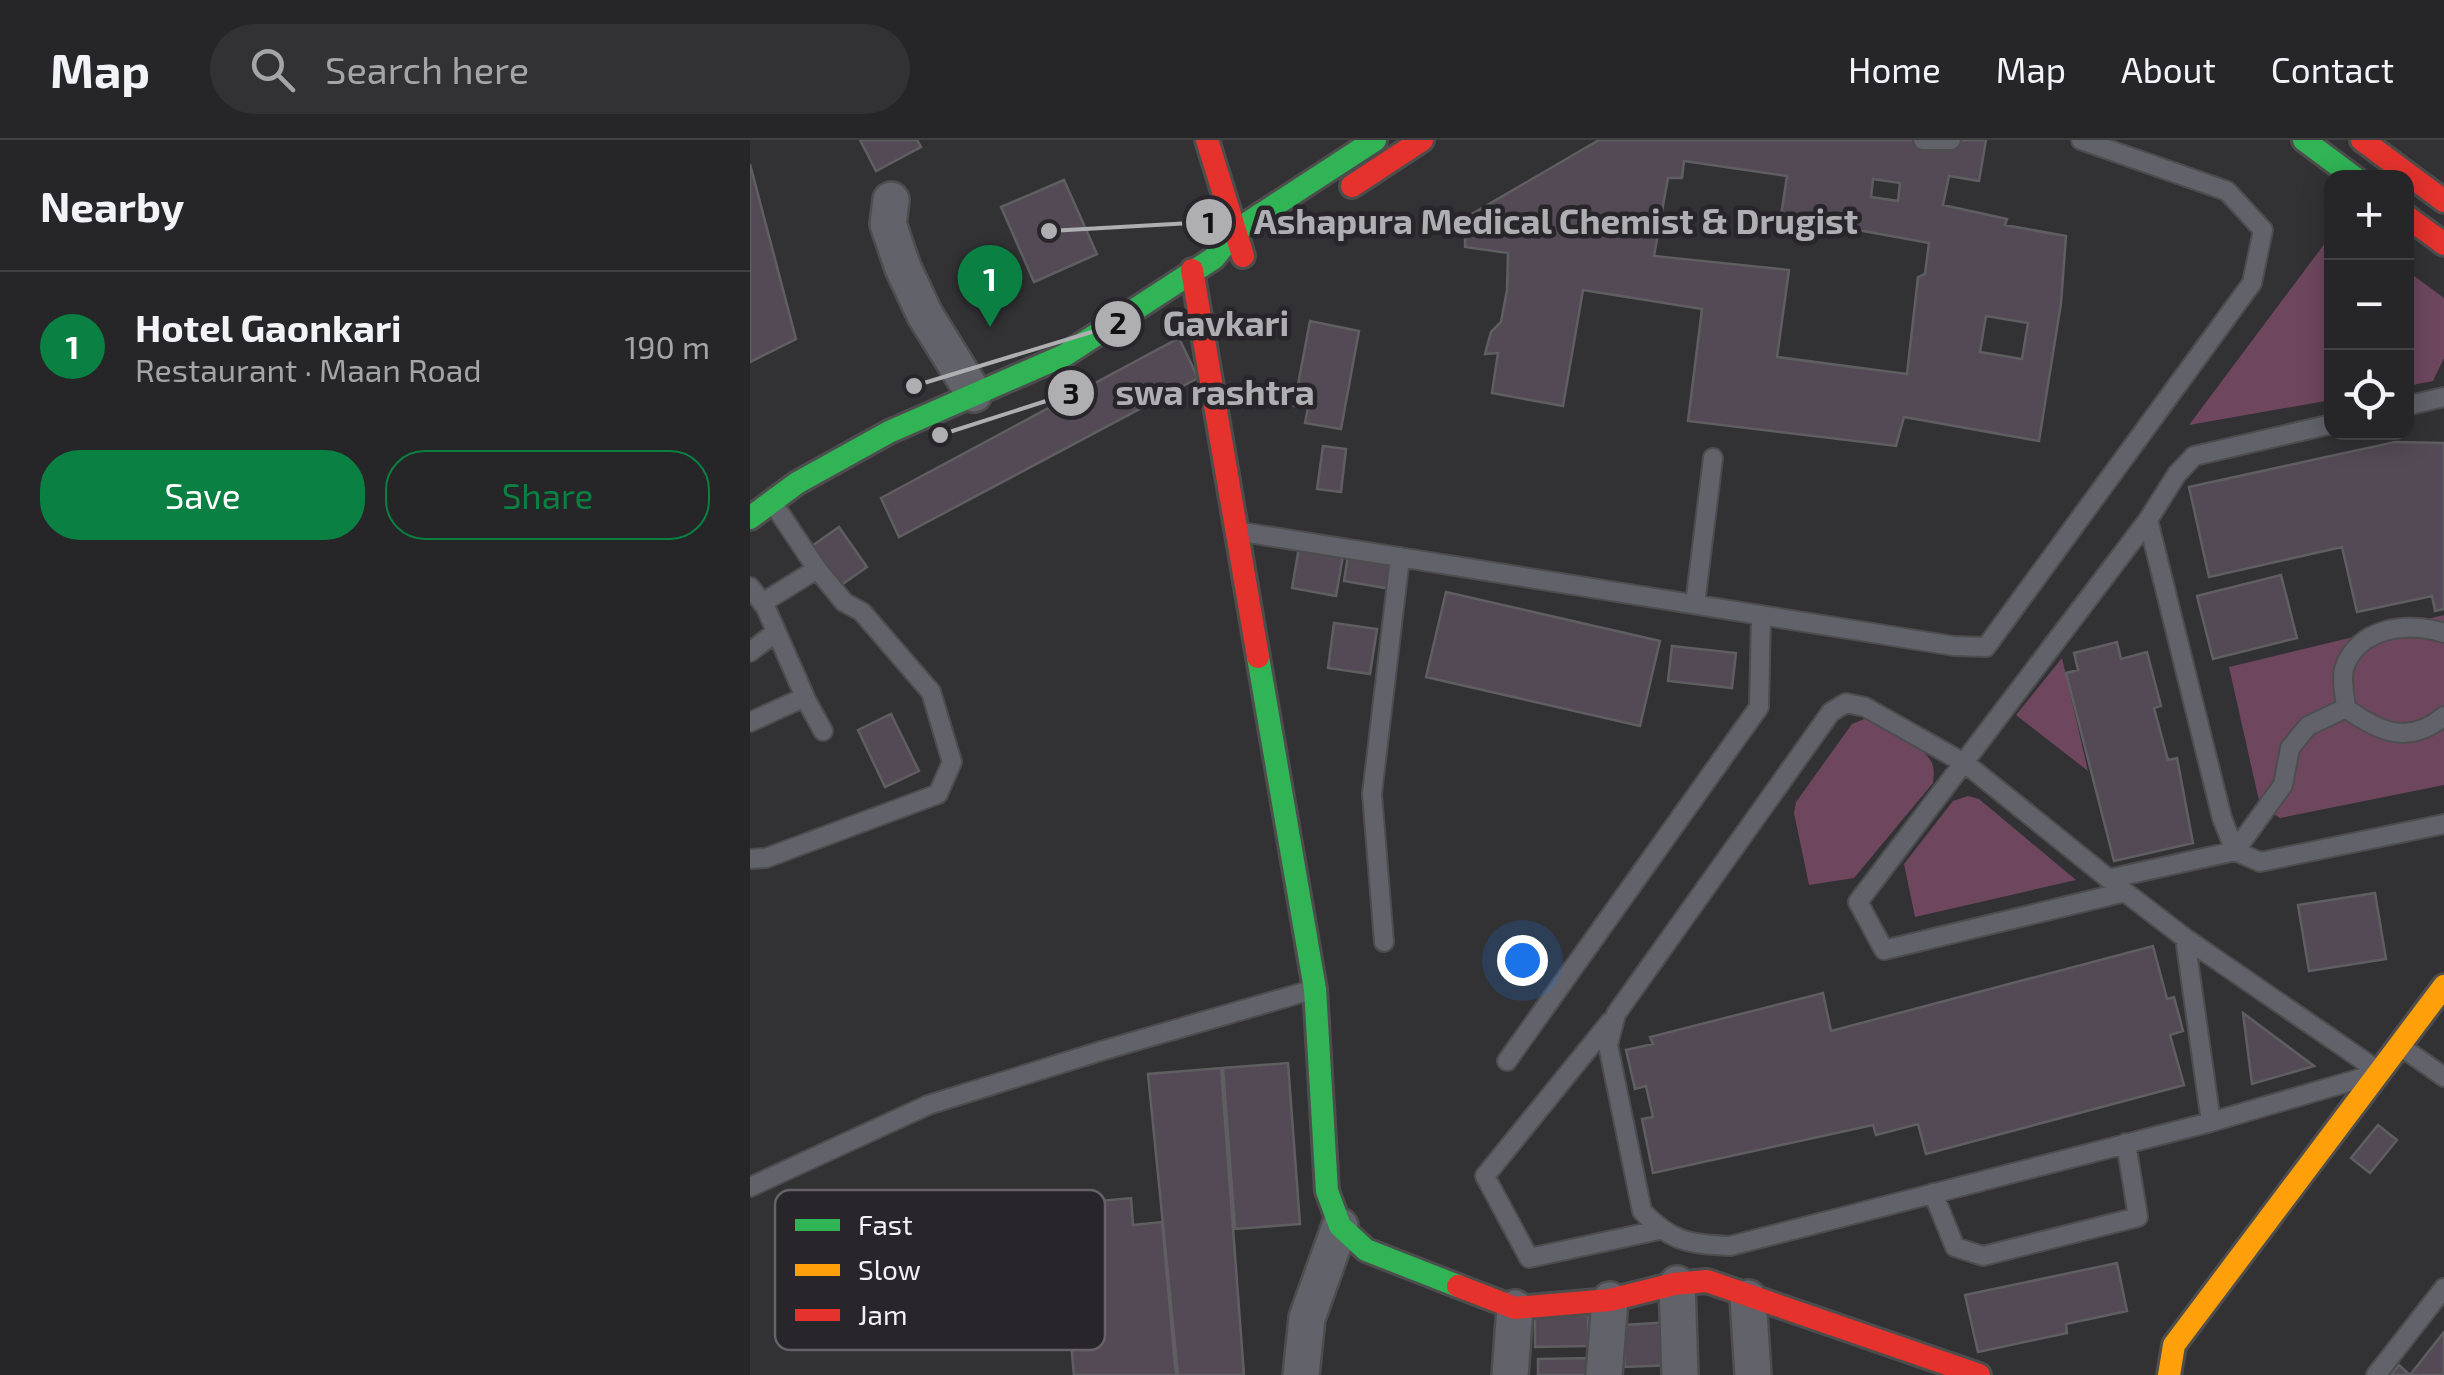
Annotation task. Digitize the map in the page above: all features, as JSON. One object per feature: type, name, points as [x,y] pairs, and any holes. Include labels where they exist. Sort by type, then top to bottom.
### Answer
[{"type":"street","points":[[750,518],[798,483],[890,432],[1064,354],[1214,258],[1252,251],[1206,140]]},
{"type":"street","points":[[1214,258],[1242,227],[1375,140]]},
{"type":"street","points":[[1324,204],[1422,140]]},
{"type":"street","points":[[2304,140],[2343,170]]},
{"type":"street","points":[[2362,140],[2444,200]]},
{"type":"street","points":[[891,200],[888,224],[903,268],[925,315],[974,394]]},
{"type":"street","points":[[2414,222],[2444,244]]},
{"type":"street","points":[[1192,270],[1315,989],[1327,1191],[1340,1226],[1366,1250],[1515,1308],[1610,1300],[1707,1281],[1979,1375]]},
{"type":"street","points":[[2169,1375],[2174,1345],[2444,986]]},
{"type":"street","points":[[1301,1375],[1306,1318],[1340,1226]]},
{"type":"street","points":[[1677,1284],[1680,1375]]},
{"type":"street","points":[[1748,1298],[1753,1375]]},
{"type":"street","points":[[1604,1375],[1610,1300]]},
{"type":"street","points":[[1510,1375],[1515,1308]]},
{"type":"lane","points":[[1923,140],[1951,140]]},
{"type":"lane","points":[[1236,531],[1954,646],[1986,647],[2252,283],[2263,230],[2227,191],[2080,140]]},
{"type":"lane","points":[[2414,404],[2444,398]]},
{"type":"lane","points":[[2124,892],[1884,950],[1858,902],[1966,764],[2194,456],[2324,426]]},
{"type":"lane","points":[[1694,604],[1713,458]]},
{"type":"lane","points":[[750,859],[766,858],[938,794],[952,762],[930,692],[862,612],[844,602],[817,570],[772,501]]},
{"type":"lane","points":[[2148,520],[2222,818],[2235,851]]},
{"type":"lane","points":[[1384,942],[1372,794],[1400,557]]},
{"type":"lane","points":[[762,603],[817,570]]},
{"type":"lane","points":[[750,588],[762,603],[822,731]]},
{"type":"lane","points":[[1507,1061],[1759,707],[1761,615]]},
{"type":"lane","points":[[2444,633],[2426,626],[2394,628],[2366,638],[2343,672],[2346,708],[2364,722],[2404,736],[2428,730],[2444,716]]},
{"type":"lane","points":[[750,652],[776,632]]},
{"type":"lane","points":[[750,722],[804,696]]},
{"type":"lane","points":[[1659,1230],[1530,1258],[1485,1176],[1616,1014],[1831,712],[1846,703],[1865,707],[1966,764],[2124,892],[2381,1073]]},
{"type":"lane","points":[[2235,851],[2283,785],[2290,748],[2308,726],[2346,708]]},
{"type":"lane","points":[[2108,879],[2235,851],[2260,862],[2444,824]]},
{"type":"lane","points":[[2186,938],[2210,1122]]},
{"type":"lane","points":[[750,1187],[928,1105],[1315,989]]},
{"type":"lane","points":[[1616,1014],[1608,1046],[1642,1211],[1659,1230],[1688,1244],[1730,1246],[2210,1122],[2381,1073]]},
{"type":"lane","points":[[2400,1046],[2444,1077]]},
{"type":"lane","points":[[1933,1193],[1955,1247],[1983,1256],[2138,1217],[2126,1143]]},
{"type":"lane","points":[[2376,1375],[2444,1288]]},
{"type":"shaded area","points":[[2324,244],[2324,401],[2189,425]]},
{"type":"shaded area","points":[[2414,276],[2444,298],[2444,358],[2433,381],[2414,385]]},
{"type":"shaded area","points":[[2444,615],[2444,785],[2280,818],[2260,805],[2229,667]]},
{"type":"shaded area","points":[[2062,658],[2088,771],[2016,715]]},
{"type":"shaded area","points":[[1864,719],[1899,735],[1924,753],[1932,764],[1933,783],[1854,878],[1809,885],[1794,813],[1796,802],[1852,724]]},
{"type":"shaded area","points":[[1968,796],[1979,799],[2076,880],[1915,917],[1904,864],[1953,801]]},
{"type":"building","points":[[860,140],[917,140],[921,147],[876,171]]},
{"type":"building","points":[[1599,140],[1986,140],[1979,181],[1949,176],[1943,205],[2007,219],[2005,225],[2066,236],[2061,303],[2039,441],[1904,417],[1896,446],[1688,421],[1702,309],[1583,290],[1563,406],[1492,393],[1498,353],[1485,354],[1491,332],[1501,322],[1508,253],[1465,247],[1465,218]],"holes":[[[1684,161],[1787,176],[1781,216],[1929,243],[1925,274],[1918,277],[1907,374],[1777,357],[1789,270],[1654,256],[1668,178],[1682,178]],[[1873,179],[1900,183],[1898,201],[1871,197]],[[1986,316],[2028,323],[2022,359],[1980,352]]]},
{"type":"building","points":[[750,164],[796,339],[750,362]]},
{"type":"building","points":[[1064,180],[1097,254],[1034,282],[1001,207]]},
{"type":"building","points":[[1310,321],[1359,331],[1341,429],[1305,423],[1308,408],[1294,406]]},
{"type":"building","points":[[1179,338],[1198,378],[899,537],[881,498]]},
{"type":"building","points":[[2395,442],[2444,443],[2444,609],[2435,611],[2432,596],[2357,612],[2342,547],[2209,577],[2189,487]]},
{"type":"building","points":[[1323,446],[1346,449],[1341,492],[1317,489]]},
{"type":"building","points":[[839,527],[867,567],[837,588],[809,548]]},
{"type":"building","points":[[1300,542],[1344,550],[1336,596],[1292,588]]},
{"type":"building","points":[[1348,555],[1396,562],[1391,589],[1344,581]]},
{"type":"building","points":[[2281,575],[2297,638],[2213,659],[2197,596]]},
{"type":"building","points":[[1446,592],[1660,641],[1640,726],[1426,677]]},
{"type":"building","points":[[1334,623],[1377,629],[1370,674],[1328,668]]},
{"type":"building","points":[[2117,642],[2121,659],[2147,652],[2161,706],[2154,708],[2168,760],[2177,758],[2193,843],[2114,861],[2066,673],[2078,670],[2074,653]]},
{"type":"building","points":[[1672,646],[1736,653],[1732,688],[1668,681]]},
{"type":"building","points":[[891,714],[919,771],[885,787],[858,730]]},
{"type":"building","points":[[2375,893],[2386,959],[2309,971],[2298,905]]},
{"type":"building","points":[[2153,946],[2167,999],[2174,997],[2183,1031],[2170,1035],[2184,1085],[1926,1154],[1918,1124],[1876,1135],[1873,1125],[1653,1173],[1642,1119],[1653,1117],[1646,1086],[1635,1089],[1626,1050],[1653,1044],[1650,1037],[1823,993],[1831,1031]]},
{"type":"building","points":[[2243,1013],[2314,1066],[2252,1084]]},
{"type":"building","points":[[1288,1063],[1300,1224],[1235,1229],[1223,1068]]},
{"type":"building","points":[[1221,1068],[1244,1375],[1178,1375],[1148,1074]]},
{"type":"building","points":[[2378,1125],[2397,1140],[2370,1173],[2351,1158]]},
{"type":"building","points":[[1131,1198],[1133,1225],[1162,1222],[1176,1375],[1074,1375],[1072,1350],[1105,1350],[1105,1200]]},
{"type":"building","points":[[2117,1263],[2127,1311],[2066,1324],[2067,1333],[1978,1352],[1965,1295]]},
{"type":"building","points":[[1588,1315],[1588,1346],[1535,1347],[1535,1316]]},
{"type":"building","points":[[1671,1322],[1673,1365],[1625,1367],[1623,1325]]},
{"type":"building","points":[[2444,1332],[2444,1375],[2410,1375]]},
{"type":"building","points":[[1593,1358],[1594,1375],[1538,1375],[1538,1359]]},
{"type":"building","points":[[2399,1365],[2410,1375],[2391,1375]]},
{"type":"traffic: fast","points":[[750,518],[797,483],[889,432],[1065,355],[1214,258],[1234,233],[1249,222],[1375,140]]},
{"type":"traffic: fast","points":[[2304,140],[2344,170]]},
{"type":"traffic: fast","points":[[1258,657],[1315,989],[1327,1191],[1340,1226],[1366,1250],[1458,1286]]},
{"type":"traffic: slow","points":[[2169,1375],[2174,1345],[2444,986]]},
{"type":"traffic: jam","points":[[1207,140],[1243,256]]},
{"type":"traffic: jam","points":[[1352,186],[1422,140]]},
{"type":"traffic: jam","points":[[2362,140],[2444,201]]},
{"type":"traffic: jam","points":[[2414,222],[2444,244]]},
{"type":"traffic: jam","points":[[1192,270],[1258,657]]},
{"type":"traffic: jam","points":[[1458,1286],[1515,1308],[1610,1300],[1674,1284],[1707,1281],[1979,1375]]},
{"type":"place","name":"Ashapura Medical Chemist & Drugist","points":[[1049,231]]},
{"type":"place","name":"Hotel Gaonkari","points":[[990,327]]},
{"type":"place","name":"Gavkari","points":[[914,386]]},
{"type":"place","name":"swa rashtra","points":[[940,435]]}]
